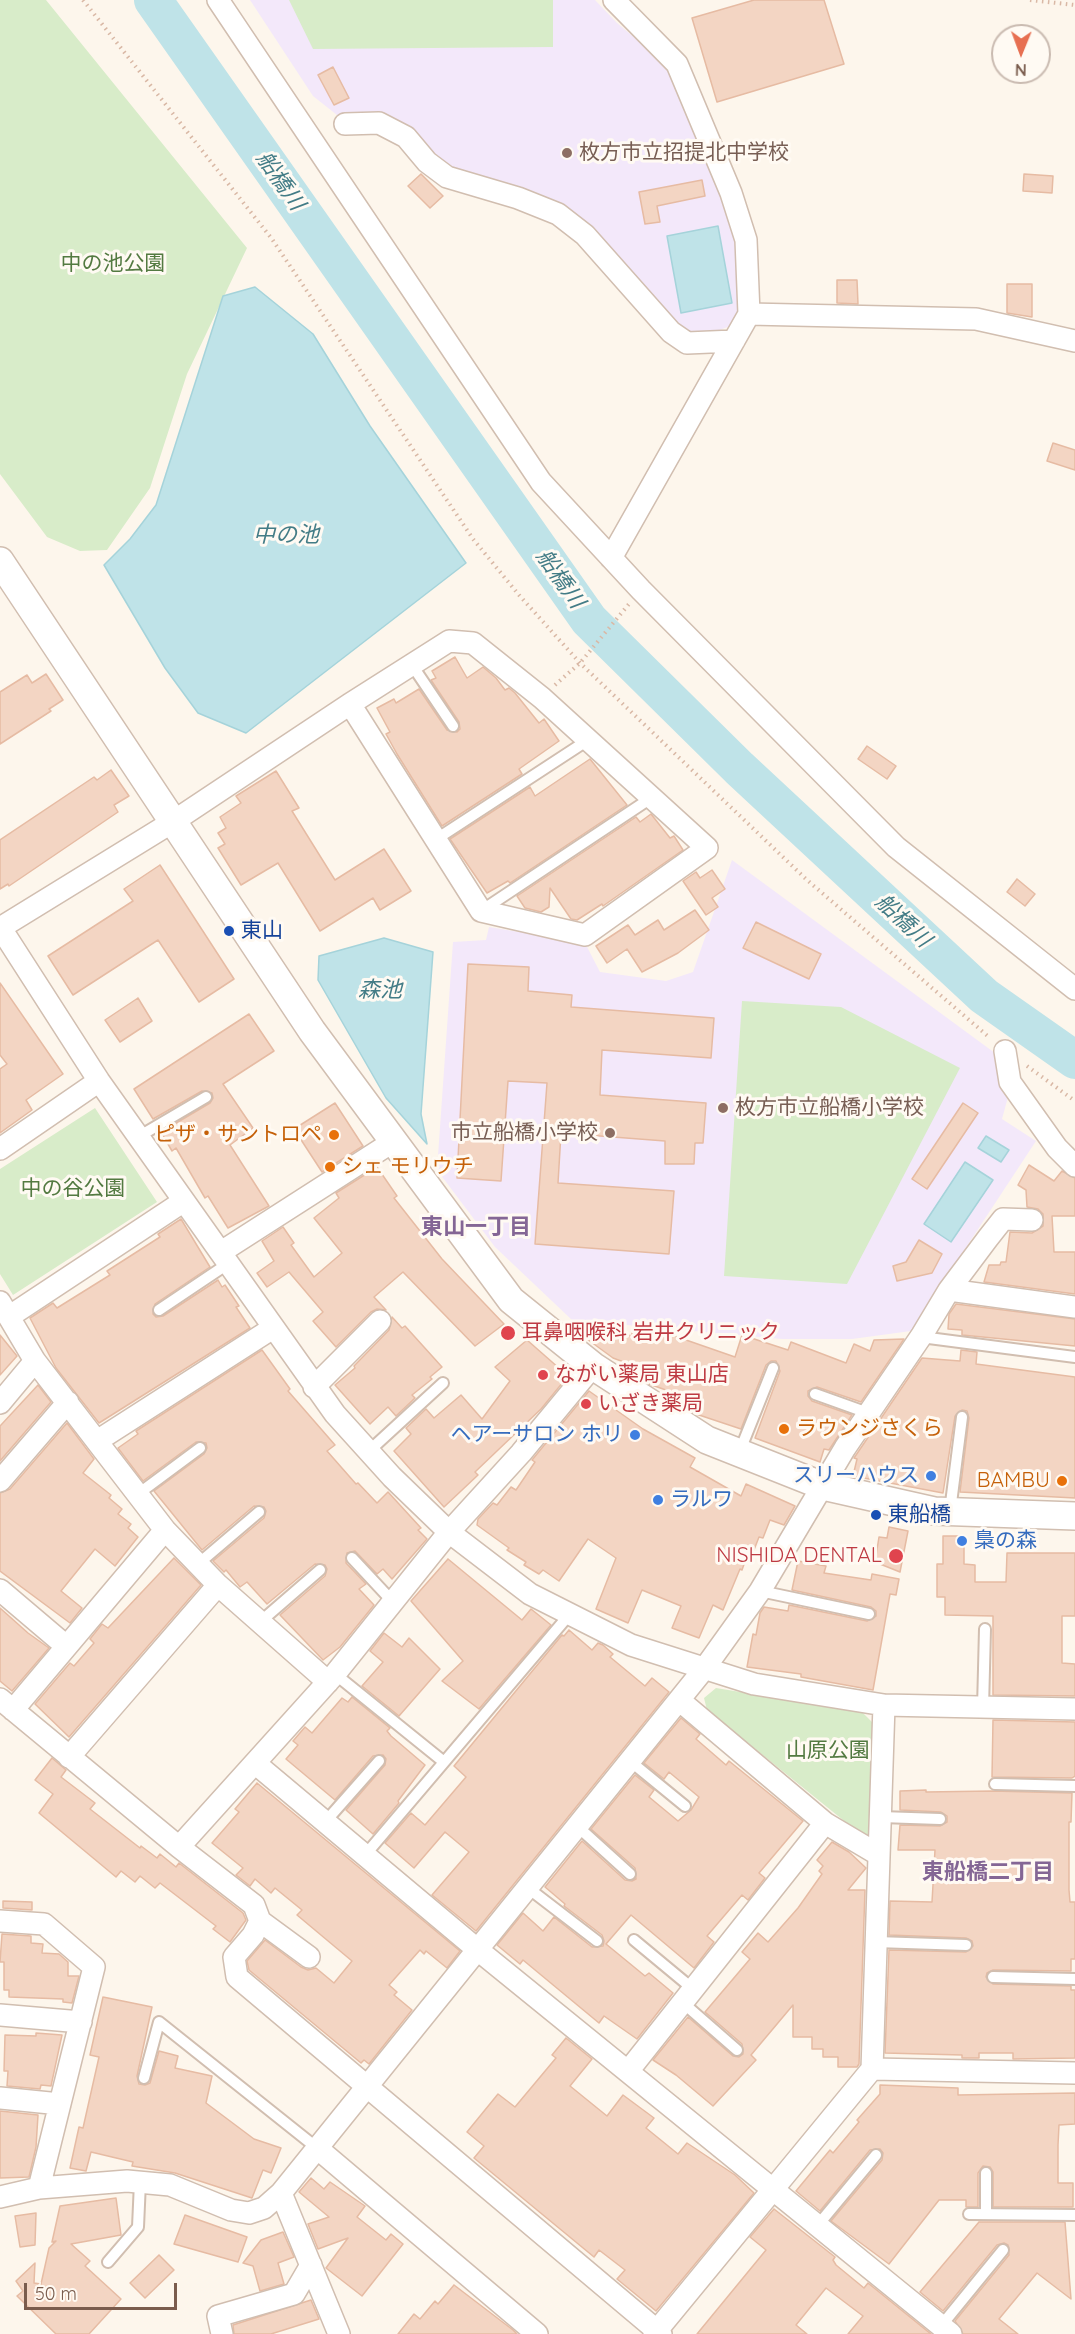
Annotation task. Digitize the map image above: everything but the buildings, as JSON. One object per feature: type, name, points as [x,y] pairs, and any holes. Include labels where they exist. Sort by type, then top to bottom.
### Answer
[{"type":"street","points":[[218,0],[541,482],[641,590],[896,847],[1075,989]]},
{"type":"street","points":[[611,558],[749,314],[746,240],[731,193],[677,64],[614,0]]},
{"type":"street","points":[[345,124],[379,123],[406,137],[427,162],[447,177],[518,198],[558,214],[585,235],[671,332],[687,343],[734,341]]},
{"type":"street","points":[[749,314],[976,319],[1075,341]]},
{"type":"street","points":[[0,561],[312,1031],[511,1300],[593,1366],[707,1440],[823,1486],[934,1511],[1075,1516]]},
{"type":"street","points":[[350,704],[481,911],[585,934],[707,848],[542,698],[472,643],[449,641],[350,704],[174,821],[0,927],[99,1081],[314,1387],[369,1451],[449,1532],[530,1594],[631,1646],[754,1684],[884,1705],[1075,1709]]},
{"type":"street","points":[[1005,1051],[1010,1082],[1057,1148],[1075,1166]]},
{"type":"street","points":[[0,1149],[99,1081]]},
{"type":"street","points":[[225,1258],[394,1141]]},
{"type":"street","points":[[184,1202],[5,1309],[35,1361],[165,1530],[218,1585],[260,1622],[332,1678]]},
{"type":"street","points":[[0,2209],[0,2197],[39,2188],[140,2182],[170,2185],[231,2210],[249,2213],[264,2208],[281,2193],[704,1669],[760,1591],[868,1413],[921,1337],[949,1290],[1003,1219],[1032,1220]]},
{"type":"street","points":[[949,1290],[1075,1308]]},
{"type":"street","points":[[314,1387],[380,1322]]},
{"type":"street","points":[[97,1441],[273,1328]]},
{"type":"street","points":[[0,1403],[35,1361]]},
{"type":"street","points":[[178,1847],[332,1678],[449,1532],[521,1453],[593,1366]]},
{"type":"street","points":[[0,1481],[68,1402]]},
{"type":"street","points":[[165,1530],[66,1646],[7,1704],[178,1847],[254,1905],[260,1921],[309,1957]]},
{"type":"street","points":[[69,1757],[218,1585]]},
{"type":"street","points":[[0,1590],[66,1646]]},
{"type":"street","points":[[679,1700],[825,1823],[879,1855]]},
{"type":"street","points":[[260,1921],[253,1935],[234,1957],[237,1977],[657,2333],[872,2069],[884,1705]]},
{"type":"street","points":[[256,1764],[478,1950],[629,2070],[946,2330]]},
{"type":"street","points":[[629,2070],[825,1823]]},
{"type":"street","points":[[0,1921],[44,1924],[94,1967],[39,2188]]},
{"type":"street","points":[[0,2014],[81,2022]]},
{"type":"street","points":[[872,2069],[1075,2073]]},
{"type":"street","points":[[0,2098],[60,2104]]},
{"type":"street","points":[[317,2148],[527,2331]]},
{"type":"street","points":[[281,2193],[339,2334]]},
{"type":"street","points":[[222,2334],[218,2316],[294,2294],[310,2265]]},
{"type":"lane","points":[[411,665],[453,726]]},
{"type":"lane","points":[[435,840],[588,740]]},
{"type":"lane","points":[[481,911],[651,798]]},
{"type":"lane","points":[[138,1137],[206,1097]]},
{"type":"lane","points":[[159,1310],[225,1258]]},
{"type":"lane","points":[[921,1337],[1075,1357]]},
{"type":"lane","points":[[739,1453],[772,1368]]},
{"type":"lane","points":[[369,1451],[442,1383]]},
{"type":"lane","points":[[815,1394],[868,1413]]},
{"type":"lane","points":[[950,1512],[962,1417]]},
{"type":"lane","points":[[138,1494],[200,1448]]},
{"type":"lane","points":[[198,1564],[259,1512]]},
{"type":"lane","points":[[352,1558],[393,1602]]},
{"type":"lane","points":[[260,1622],[320,1570]]},
{"type":"lane","points":[[760,1591],[868,1614]]},
{"type":"lane","points":[[366,1854],[568,1615]]},
{"type":"lane","points":[[983,1708],[985,1629]]},
{"type":"lane","points":[[332,1678],[444,1762]]},
{"type":"lane","points":[[326,1821],[379,1761]]},
{"type":"lane","points":[[630,1761],[685,1806]]},
{"type":"lane","points":[[994,1784],[1075,1786]]},
{"type":"lane","points":[[881,1817],[940,1819]]},
{"type":"lane","points":[[578,1826],[630,1874]]},
{"type":"lane","points":[[528,1888],[597,1941]]},
{"type":"lane","points":[[634,1940],[737,2050]]},
{"type":"lane","points":[[876,1942],[966,1945]]},
{"type":"lane","points":[[993,1977],[1075,1979]]},
{"type":"lane","points":[[144,2078],[159,2022],[317,2148]]},
{"type":"lane","points":[[818,2225],[876,2155]]},
{"type":"lane","points":[[986,2173],[986,2214]]},
{"type":"lane","points":[[108,2262],[138,2227],[140,2182]]},
{"type":"lane","points":[[969,2214],[1075,2215]]},
{"type":"lane","points":[[946,2330],[1003,2250]]},
{"type":"path","points":[[83,0],[272,239],[473,539],[580,663],[807,880],[1005,1051],[1075,1101]]},
{"type":"path","points":[[1030,0],[1075,5]]},
{"type":"path","points":[[542,698],[580,663],[641,590]]},
{"type":"shaded area","name":"枚方市立招提北中学校","points":[[250,0],[595,0],[617,23],[672,69],[733,228],[744,306],[733,325],[703,336],[687,337],[607,246],[452,172],[379,118],[337,115],[313,96]]},
{"type":"shaded area","name":"枚方市立船橋小学校","points":[[732,860],[999,1056],[1008,1097],[1002,1119],[1036,1141],[911,1331],[852,1339],[782,1339],[572,1320],[495,1247],[437,1170],[453,942],[486,940],[489,927],[585,943],[600,972],[666,981],[693,972]]},
{"type":"green space","name":"中の池公園","points":[[0,0],[46,0],[247,248],[187,374],[150,488],[107,550],[80,551],[47,537],[0,474]]},
{"type":"green space","points":[[289,0],[553,0],[553,47],[313,49]]},
{"type":"green space","points":[[742,1001],[841,1007],[960,1068],[847,1284],[724,1276]]},
{"type":"green space","name":"中の谷公園","points":[[95,1108],[157,1202],[13,1295],[0,1274],[0,1169]]},
{"type":"green space","name":"山原公園","points":[[716,1688],[862,1712],[873,1723],[872,1834],[869,1841],[707,1710],[704,1698]]},
{"type":"water","points":[[718,226],[732,303],[681,313],[667,236]]},
{"type":"water","name":"中の池","points":[[255,287],[313,334],[370,426],[466,563],[246,733],[198,713],[165,668],[104,565],[130,539],[156,505],[223,296]]},
{"type":"water","name":"森池","points":[[384,938],[433,952],[421,1114],[427,1144],[386,1098],[318,980],[319,956]]},
{"type":"water","points":[[986,1136],[1009,1150],[1001,1162],[978,1148]]},
{"type":"water","points":[[965,1162],[993,1180],[951,1242],[924,1224]]},
{"type":"waterway","name":"船橋川","points":[[153,0],[589,620],[739,768],[984,996],[1075,1060]]},
{"type":"place","name":"枚方市立招提北中学校","points":[[567,153]]},
{"type":"place","name":"東山","points":[[229,931]]},
{"type":"place","name":"枚方市立船橋小学校","points":[[723,1108]]},
{"type":"place","name":"市立船橋小学校","points":[[610,1133]]},
{"type":"place","name":"ピザ・サントロペ","points":[[334,1135]]},
{"type":"place","name":"シェ モリウチ","points":[[330,1167]]},
{"type":"place","name":"耳鼻咽喉科 岩井クリニック","points":[[508,1333]]},
{"type":"place","name":"ながい薬局 東山店","points":[[543,1375]]},
{"type":"place","name":"いざき薬局","points":[[586,1404]]},
{"type":"place","name":"ラウンジさくら","points":[[784,1429]]},
{"type":"place","name":"ヘアーサロン ホリ","points":[[635,1435]]},
{"type":"place","name":"スリーハウス","points":[[931,1476]]},
{"type":"place","name":"BAMBU","points":[[1062,1481]]},
{"type":"place","name":"ラルワ","points":[[658,1500]]},
{"type":"place","name":"東船橋","points":[[876,1515]]},
{"type":"place","name":"梟の森","points":[[962,1541]]},
{"type":"place","name":"NISHIDA DENTAL","points":[[896,1556]]},
{"type":"district","name":"東山一丁目","points":[[476,1227]]},
{"type":"district","name":"東船橋二丁目","points":[[988,1872]]}]
